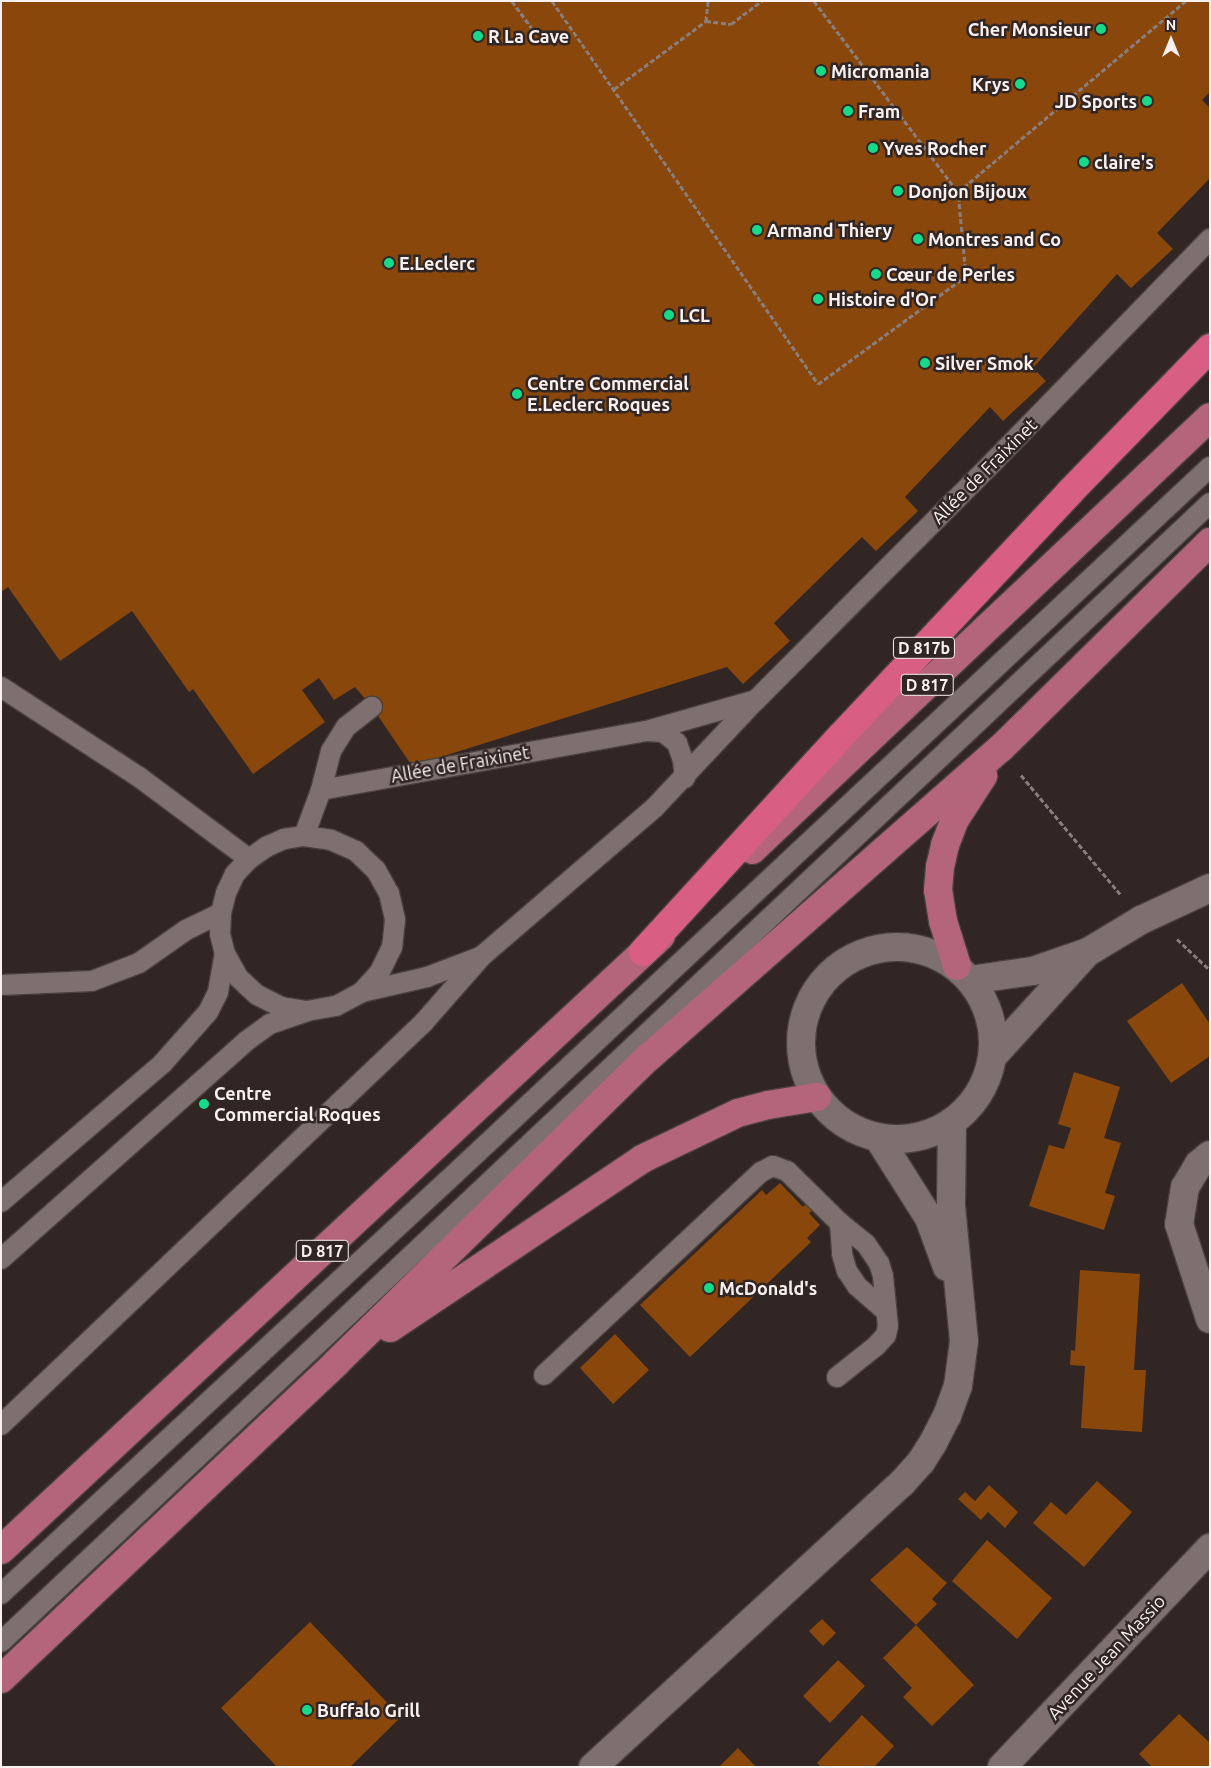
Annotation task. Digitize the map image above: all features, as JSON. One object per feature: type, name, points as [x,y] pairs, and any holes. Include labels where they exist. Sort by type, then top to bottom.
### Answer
[{"type":"highway","name":"D 817b","points":[[643,952],[1070,492],[1210,348]]},
{"type":"main road","name":"D 817","points":[[1,1550],[643,952],[1210,417]]},
{"type":"main road","points":[[1,1678],[336,1363],[650,1057],[1000,749],[1210,542]]},
{"type":"main road","points":[[964,973],[943,921],[938,890],[940,867],[944,845],[954,821],[1000,749]]},
{"type":"main road","points":[[336,1363],[642,1159],[738,1113],[768,1105],[818,1097]]},
{"type":"street","points":[[964,973],[1033,971],[1088,952],[1141,920],[1210,888]]},
{"type":"street","points":[[905,946],[932,952],[964,973],[988,1010],[994,1033],[993,1056],[986,1082],[972,1104],[952,1122],[923,1136],[880,1139],[840,1120],[818,1097],[806,1076],[800,1049],[802,1022],[812,996],[829,974],[851,957],[878,948],[905,946]]},
{"type":"street","points":[[993,1056],[1088,952]]},
{"type":"street","points":[[593,1767],[902,1483],[921,1462],[947,1416],[958,1386],[964,1342],[951,1206],[952,1122]]},
{"type":"street","points":[[880,1139],[929,1218],[961,1306]]},
{"type":"street","points":[[1210,1155],[1199,1164],[1185,1187],[1179,1224],[1210,1319]]},
{"type":"street","name":"Avenue Jean Massio","points":[[1002,1767],[1210,1548]]},
{"type":"lane","name":"Allée de Fraixinet","points":[[482,956],[655,807],[685,778],[756,700],[996,459],[1210,239]]},
{"type":"lane","points":[[1,1594],[477,1153],[1210,467]]},
{"type":"lane","points":[[1,1642],[1210,503]]},
{"type":"lane","points":[[1,687],[139,777],[249,859]]},
{"type":"lane","name":"Allée de Fraixinet","points":[[322,790],[647,731],[756,700]]},
{"type":"lane","points":[[304,836],[322,790],[331,751],[346,727],[372,707]]},
{"type":"lane","name":"Allée de Fraixinet","points":[[647,731],[663,732],[677,743],[683,760],[685,778]]},
{"type":"lane","points":[[307,1011],[281,1007],[257,995],[238,976],[225,954],[220,934],[221,913],[226,892],[235,874],[249,859],[266,847],[284,839],[304,836],[331,840],[356,851],[376,870],[389,893],[395,920],[392,947],[380,972],[362,992]]},
{"type":"lane","points":[[1,985],[92,981],[138,963],[186,930],[221,913]]},
{"type":"lane","points":[[1,1202],[162,1064],[208,1012],[218,992],[225,954]]},
{"type":"lane","points":[[1,1259],[245,1042],[270,1024],[307,1011],[336,1006],[362,992],[426,977],[482,956]]},
{"type":"lane","points":[[1,1425],[424,1022],[482,956]]},
{"type":"lane","points":[[544,1375],[761,1172],[773,1166],[787,1171],[840,1223],[866,1244],[879,1263],[886,1292],[888,1326],[886,1335],[876,1346],[837,1376]]},
{"type":"lane","points":[[840,1223],[842,1254],[847,1271],[857,1286],[886,1311]]},
{"type":"path","points":[[512,1],[532,28]]},
{"type":"path","points":[[552,1],[818,384],[966,276],[958,192],[814,1]]},
{"type":"path","points":[[706,21],[708,1]]},
{"type":"path","points":[[614,89],[706,21],[731,24],[762,1]]},
{"type":"path","points":[[958,192],[1185,2]]},
{"type":"path","points":[[1000,749],[1141,920],[1173,936],[1210,970]]},
{"type":"building","name":"Centre Commercial E.Leclerc Roques","points":[[5,1],[1210,1],[1210,92],[1202,100],[1210,108],[1210,178],[1157,233],[1173,249],[1131,288],[1117,274],[1033,368],[1046,381],[1003,421],[990,407],[905,497],[918,511],[876,551],[862,537],[774,623],[790,641],[743,684],[727,667],[412,766],[372,707],[355,687],[334,700],[319,678],[302,690],[325,722],[253,774],[193,689],[189,692],[132,611],[60,661],[8,587],[1,592],[1,4]]},
{"type":"building","points":[[1182,983],[1210,1024],[1210,1056],[1171,1083],[1127,1021]]},
{"type":"building","points":[[1074,1072],[1120,1087],[1104,1138],[1121,1143],[1105,1193],[1115,1196],[1104,1230],[1029,1206],[1049,1145],[1064,1149],[1071,1128],[1058,1124]]},
{"type":"building","points":[[780,1183],[803,1207],[807,1203],[814,1210],[809,1213],[820,1225],[807,1238],[811,1242],[690,1357],[640,1305],[762,1190],[766,1195]]},
{"type":"building","points":[[1080,1270],[1140,1274],[1134,1370],[1146,1370],[1142,1432],[1081,1428],[1085,1366],[1070,1365],[1071,1350],[1075,1351]]},
{"type":"building","points":[[615,1334],[649,1370],[613,1404],[580,1368]]},
{"type":"building","points":[[1097,1481],[1132,1512],[1084,1567],[1033,1523],[1051,1502],[1066,1515]]},
{"type":"building","points":[[989,1485],[1018,1512],[1005,1528],[988,1512],[981,1520],[958,1499],[965,1492],[975,1501]]},
{"type":"building","points":[[987,1540],[1052,1598],[1017,1639],[952,1581]]},
{"type":"building","points":[[907,1547],[947,1583],[932,1599],[937,1604],[916,1625],[870,1580]]},
{"type":"building","points":[[822,1619],[836,1633],[823,1646],[809,1631]]},
{"type":"building","points":[[310,1622],[401,1717],[350,1767],[277,1767],[221,1708]]},
{"type":"building","points":[[916,1625],[974,1685],[932,1726],[903,1697],[912,1688],[883,1658]]},
{"type":"building","points":[[838,1660],[865,1686],[830,1723],[803,1696]]},
{"type":"building","points":[[1179,1714],[1210,1743],[1210,1767],[1152,1767],[1139,1754]]},
{"type":"building","points":[[862,1715],[894,1746],[874,1767],[821,1767],[817,1763]]},
{"type":"building","points":[[738,1748],[756,1767],[719,1767]]},
{"type":"place","name":"Cher Monsieur","points":[[1101,29]]},
{"type":"place","name":"R La Cave","points":[[478,36]]},
{"type":"place","name":"Micromania","points":[[821,71]]},
{"type":"place","name":"Krys","points":[[1020,84]]},
{"type":"place","name":"JD Sports","points":[[1147,101]]},
{"type":"place","name":"Fram","points":[[848,111]]},
{"type":"place","name":"Yves Rocher","points":[[873,148]]},
{"type":"place","name":"claire's","points":[[1084,162]]},
{"type":"place","name":"Donjon Bijoux","points":[[898,191]]},
{"type":"place","name":"Armand Thiery","points":[[757,230]]},
{"type":"place","name":"Montres and Co","points":[[918,239]]},
{"type":"place","name":"E.Leclerc","points":[[389,263]]},
{"type":"place","name":"Cœur de Perles","points":[[876,274]]},
{"type":"place","name":"Histoire d'Or","points":[[818,299]]},
{"type":"place","name":"LCL","points":[[669,315]]},
{"type":"place","name":"Silver Smok","points":[[925,363]]},
{"type":"place","name":"Centre Commercial E.Leclerc Roques","points":[[517,394]]},
{"type":"place","name":"Centre Commercial Roques","points":[[204,1104]]},
{"type":"place","name":"McDonald's","points":[[709,1288]]},
{"type":"place","name":"Buffalo Grill","points":[[307,1710]]}]
